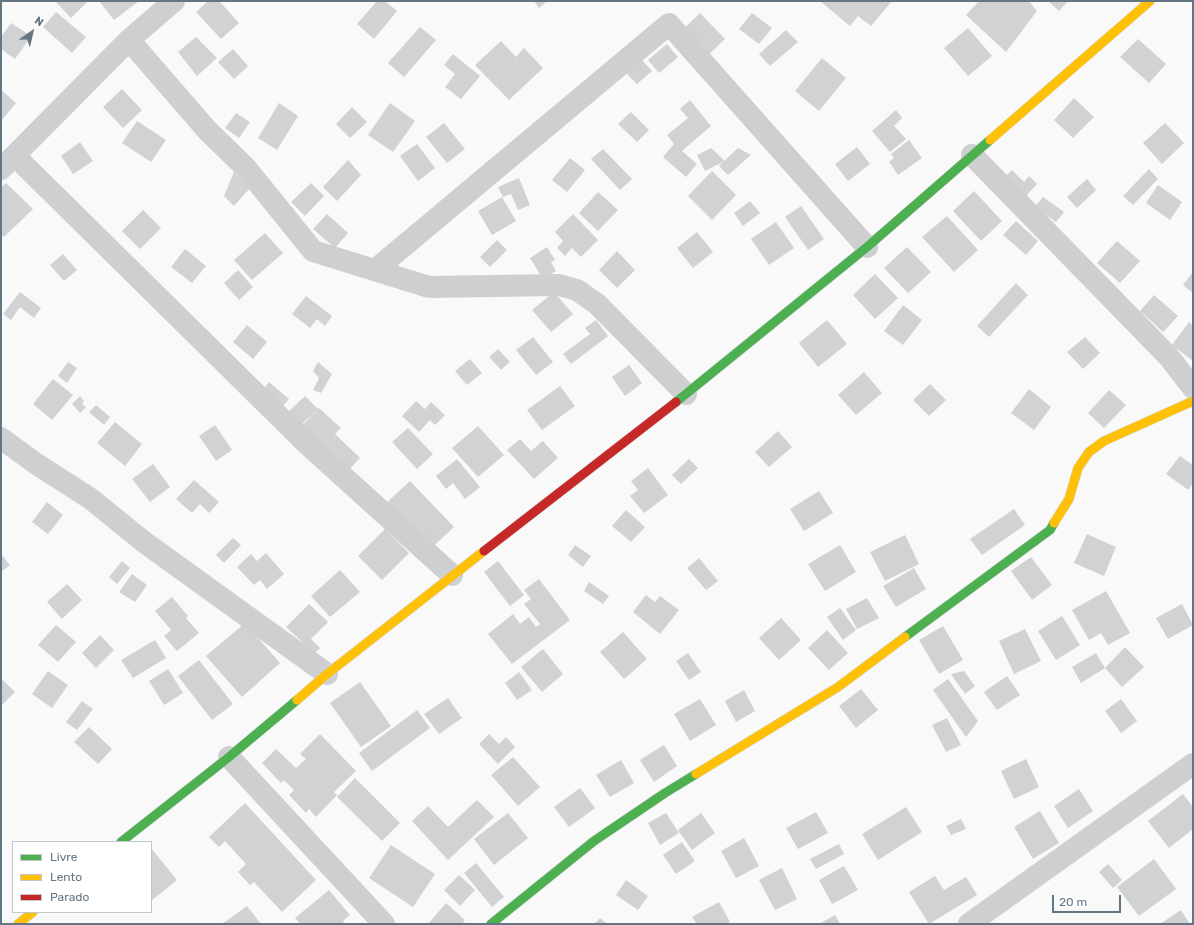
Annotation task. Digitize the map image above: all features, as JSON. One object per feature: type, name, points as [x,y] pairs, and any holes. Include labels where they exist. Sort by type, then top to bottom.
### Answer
[{"type":"street","points":[[174,1],[129,40],[8,163],[305,442],[452,575]]},
{"type":"street","points":[[122,841],[229,757],[327,674],[686,394],[867,247],[1150,1]]},
{"type":"street","points":[[375,270],[669,24],[867,247]]},
{"type":"street","points":[[129,40],[207,130],[246,168],[313,251],[429,287],[559,285],[577,290],[598,304],[686,394]]},
{"type":"street","points":[[972,155],[1169,357],[1193,388]]},
{"type":"street","points":[[491,924],[594,841],[665,793],[838,687],[1050,530],[1069,499],[1078,468],[1089,452],[1104,441],[1193,401]]},
{"type":"street","points":[[1,438],[35,463],[91,499],[144,542],[327,674]]},
{"type":"street","points":[[229,757],[384,924]]},
{"type":"street","points":[[969,924],[1193,764]]},
{"type":"street","points":[[18,924],[32,913]]},
{"type":"building","points":[[55,1],[88,1],[71,18]]},
{"type":"building","points":[[99,1],[139,1],[114,20]]},
{"type":"building","points":[[208,1],[219,1],[239,23],[221,39],[196,12]]},
{"type":"building","points":[[377,1],[385,1],[397,11],[374,39],[357,24]]},
{"type":"building","points":[[534,1],[547,1],[539,8]]},
{"type":"building","points":[[820,1],[892,1],[871,26],[858,16],[850,26]]},
{"type":"building","points":[[979,1],[1029,1],[1037,11],[1006,52],[966,15]]},
{"type":"building","points":[[1048,1],[1068,1],[1059,11]]},
{"type":"building","points":[[56,12],[86,37],[72,53],[43,27]]},
{"type":"building","points":[[700,13],[725,39],[704,59],[679,33]]},
{"type":"building","points":[[752,13],[772,28],[759,44],[739,29]]},
{"type":"building","points":[[11,23],[31,36],[15,59],[1,49],[1,37]]},
{"type":"building","points":[[420,27],[436,40],[404,77],[388,63]]},
{"type":"building","points":[[968,28],[992,56],[968,76],[944,48]]},
{"type":"building","points":[[786,30],[798,42],[770,66],[759,54]]},
{"type":"building","points":[[196,37],[217,58],[197,76],[178,52]]},
{"type":"building","points":[[1138,39],[1166,64],[1149,83],[1120,57]]},
{"type":"building","points":[[501,41],[516,57],[524,48],[543,68],[509,100],[475,65]]},
{"type":"building","points":[[667,44],[678,57],[659,73],[648,60]]},
{"type":"building","points":[[233,49],[248,66],[234,79],[218,62]]},
{"type":"building","points":[[453,54],[480,76],[461,99],[445,87],[455,74],[444,65]]},
{"type":"building","points":[[640,58],[652,71],[637,84],[625,72]]},
{"type":"building","points":[[822,58],[846,78],[819,111],[795,91]]},
{"type":"building","points":[[122,89],[142,110],[123,128],[103,107]]},
{"type":"building","points":[[1,90],[16,103],[1,121]]},
{"type":"building","points":[[1074,98],[1094,117],[1073,138],[1054,120]]},
{"type":"building","points":[[690,100],[711,126],[682,151],[697,164],[686,177],[663,157],[674,144],[667,135],[688,118],[680,109]]},
{"type":"building","points":[[279,103],[298,116],[277,150],[258,138]]},
{"type":"building","points":[[390,103],[415,121],[393,152],[368,135]]},
{"type":"building","points":[[352,107],[367,122],[350,138],[336,124]]},
{"type":"building","points":[[896,110],[902,118],[894,126],[906,139],[890,152],[872,131]]},
{"type":"building","points":[[631,112],[649,130],[637,142],[618,124]]},
{"type":"building","points":[[236,113],[250,122],[239,138],[225,128]]},
{"type":"building","points":[[137,121],[166,140],[151,162],[122,143]]},
{"type":"building","points":[[444,123],[465,149],[447,163],[426,137]]},
{"type":"building","points":[[1165,123],[1184,143],[1162,164],[1143,143]]},
{"type":"building","points":[[909,140],[922,158],[898,175],[889,162],[894,158],[891,154]]},
{"type":"building","points":[[80,142],[93,161],[73,174],[61,156]]},
{"type":"building","points":[[417,144],[435,168],[418,181],[400,156]]},
{"type":"building","points":[[857,147],[870,164],[848,181],[835,164]]},
{"type":"building","points":[[711,148],[725,161],[705,171],[697,155]]},
{"type":"building","points":[[738,148],[751,155],[728,175],[719,166]]},
{"type":"building","points":[[603,149],[632,179],[620,190],[591,159]]},
{"type":"building","points":[[570,158],[585,170],[567,192],[552,180]]},
{"type":"building","points":[[348,160],[361,175],[337,201],[323,187]]},
{"type":"building","points":[[1149,169],[1158,179],[1133,205],[1123,196]]},
{"type":"building","points":[[1012,170],[1024,182],[1029,176],[1037,184],[1024,198],[1004,178]]},
{"type":"building","points":[[712,171],[736,195],[712,220],[688,196]]},
{"type":"building","points":[[234,172],[250,188],[234,206],[224,196]]},
{"type":"building","points":[[519,178],[530,205],[518,210],[511,194],[503,197],[498,187]]},
{"type":"building","points":[[1087,179],[1096,190],[1077,208],[1067,197]]},
{"type":"building","points":[[6,183],[33,209],[4,237],[1,234],[1,187]]},
{"type":"building","points":[[311,183],[324,196],[305,216],[291,202]]},
{"type":"building","points":[[1158,185],[1182,202],[1170,220],[1146,203]]},
{"type":"building","points":[[974,191],[1002,221],[981,241],[953,211]]},
{"type":"building","points":[[598,192],[618,210],[598,231],[579,213]]},
{"type":"building","points":[[502,197],[516,221],[492,235],[478,211]]},
{"type":"building","points":[[1043,197],[1064,212],[1056,222],[1035,207]]},
{"type":"building","points":[[750,201],[760,213],[743,226],[734,213]]},
{"type":"building","points":[[801,206],[824,239],[808,250],[785,217]]},
{"type":"building","points":[[143,210],[161,228],[140,249],[122,231]]},
{"type":"building","points":[[327,214],[348,233],[335,248],[313,229]]},
{"type":"building","points":[[573,214],[598,240],[581,257],[572,248],[565,256],[557,248],[563,241],[555,232]]},
{"type":"building","points":[[947,216],[978,250],[954,272],[922,237]]},
{"type":"building","points":[[1016,221],[1038,241],[1026,255],[1003,235]]},
{"type":"building","points":[[776,222],[794,248],[769,265],[751,239]]},
{"type":"building","points":[[697,232],[713,252],[693,268],[677,248]]},
{"type":"building","points":[[265,233],[283,253],[252,280],[234,260]]},
{"type":"building","points":[[497,240],[507,250],[490,267],[480,257]]},
{"type":"building","points":[[1117,241],[1140,261],[1120,283],[1097,263]]},
{"type":"building","points":[[547,247],[555,260],[551,262],[556,271],[543,279],[530,258]]},
{"type":"building","points":[[907,247],[931,272],[908,293],[884,268]]},
{"type":"building","points":[[185,249],[206,266],[192,283],[171,267]]},
{"type":"building","points":[[617,251],[635,270],[617,288],[599,270]]},
{"type":"building","points":[[63,254],[77,270],[64,281],[50,265]]},
{"type":"building","points":[[238,270],[253,287],[239,300],[224,283]]},
{"type":"building","points":[[1193,272],[1193,293],[1183,285]]},
{"type":"building","points":[[875,274],[898,298],[875,319],[853,295]]},
{"type":"building","points":[[1016,283],[1028,295],[989,337],[977,326]]},
{"type":"building","points":[[20,292],[41,308],[34,318],[20,307],[11,320],[3,314]]},
{"type":"building","points":[[554,292],[573,314],[551,332],[532,310]]},
{"type":"building","points":[[1154,295],[1178,316],[1163,332],[1140,311]]},
{"type":"building","points":[[306,296],[332,316],[325,326],[317,319],[310,328],[292,314]]},
{"type":"building","points":[[903,305],[922,320],[903,345],[884,331]]},
{"type":"building","points":[[596,320],[608,336],[571,364],[563,354],[590,334],[585,328]]},
{"type":"building","points":[[827,320],[847,344],[818,367],[799,343]]},
{"type":"building","points":[[1189,322],[1193,326],[1193,361],[1172,345]]},
{"type":"building","points":[[247,325],[267,342],[253,359],[233,342]]},
{"type":"building","points":[[533,337],[553,362],[536,375],[516,350]]},
{"type":"building","points":[[1085,337],[1100,353],[1083,369],[1067,352]]},
{"type":"building","points":[[498,349],[510,362],[501,370],[489,357]]},
{"type":"building","points":[[470,359],[482,373],[467,385],[455,371]]},
{"type":"building","points":[[68,362],[77,368],[67,383],[58,376]]},
{"type":"building","points":[[318,362],[332,374],[321,393],[313,390],[319,378],[313,371]]},
{"type":"building","points":[[629,365],[642,383],[625,396],[612,377]]},
{"type":"building","points":[[864,372],[882,393],[856,415],[838,395]]},
{"type":"building","points":[[53,379],[73,395],[52,420],[33,404]]},
{"type":"building","points":[[269,382],[289,399],[277,413],[258,396]]},
{"type":"building","points":[[930,384],[946,400],[929,416],[913,400]]},
{"type":"building","points":[[560,386],[575,406],[542,430],[527,410]]},
{"type":"building","points":[[1029,389],[1051,407],[1034,430],[1011,413]]},
{"type":"building","points":[[1109,390],[1126,405],[1104,428],[1088,413]]},
{"type":"building","points":[[80,396],[84,401],[82,404],[86,407],[80,413],[72,404]]},
{"type":"building","points":[[305,396],[318,409],[298,428],[285,415]]},
{"type":"building","points":[[416,401],[425,409],[431,402],[445,415],[435,425],[430,420],[419,432],[402,416]]},
{"type":"building","points":[[96,405],[110,417],[104,425],[89,412]]},
{"type":"building","points":[[319,408],[341,428],[335,434],[360,458],[346,473],[299,429]]},
{"type":"building","points":[[115,422],[142,444],[125,466],[97,443]]},
{"type":"building","points":[[215,425],[232,450],[216,461],[199,436]]},
{"type":"building","points":[[478,426],[504,455],[478,477],[452,448]]},
{"type":"building","points":[[408,428],[433,454],[417,469],[392,442]]},
{"type":"building","points":[[778,431],[792,447],[769,467],[755,452]]},
{"type":"building","points":[[520,439],[531,451],[543,441],[558,458],[534,479],[507,450]]},
{"type":"building","points":[[1180,456],[1193,465],[1193,483],[1188,490],[1166,474]]},
{"type":"building","points":[[457,459],[480,487],[465,499],[453,483],[446,489],[436,476]]},
{"type":"building","points":[[689,459],[698,468],[681,484],[672,475]]},
{"type":"building","points":[[153,464],[170,487],[150,502],[132,479]]},
{"type":"building","points":[[648,468],[668,495],[644,513],[630,496],[638,490],[631,481]]},
{"type":"building","points":[[194,480],[219,502],[209,513],[200,504],[192,513],[176,499]]},
{"type":"building","points":[[410,481],[454,527],[426,553],[383,506]]},
{"type":"building","points":[[819,491],[833,513],[804,531],[790,509]]},
{"type":"building","points":[[47,502],[63,515],[48,534],[32,522]]},
{"type":"building","points":[[1014,509],[1025,525],[982,555],[970,539]]},
{"type":"building","points":[[626,510],[645,527],[631,542],[612,526]]},
{"type":"building","points":[[385,529],[409,553],[382,580],[358,556]]},
{"type":"building","points":[[1087,534],[1116,547],[1104,576],[1074,563]]},
{"type":"building","points":[[905,535],[919,564],[885,581],[870,552]]},
{"type":"building","points":[[233,538],[241,545],[224,563],[216,555]]},
{"type":"building","points":[[575,545],[591,556],[583,567],[568,555]]},
{"type":"building","points":[[840,545],[856,572],[825,591],[808,564]]},
{"type":"building","points":[[266,553],[284,574],[267,589],[260,580],[254,585],[237,567],[251,554],[257,561]]},
{"type":"building","points":[[1,554],[10,565],[1,572]]},
{"type":"building","points":[[1031,557],[1052,585],[1032,600],[1011,571]]},
{"type":"building","points":[[699,558],[718,581],[706,590],[687,568]]},
{"type":"building","points":[[122,561],[130,568],[117,584],[109,577]]},
{"type":"building","points":[[498,561],[524,595],[510,606],[484,572]]},
{"type":"building","points":[[914,568],[926,589],[896,607],[883,586]]},
{"type":"building","points":[[340,570],[360,592],[330,617],[311,596]]},
{"type":"building","points":[[132,574],[147,585],[135,602],[119,592]]},
{"type":"building","points":[[539,579],[570,620],[512,664],[488,634],[513,614],[520,624],[529,617],[536,627],[540,624],[524,604],[531,599],[524,590]]},
{"type":"building","points":[[589,582],[609,596],[603,604],[584,591]]},
{"type":"building","points":[[67,584],[82,600],[62,619],[47,602]]},
{"type":"building","points":[[1106,591],[1130,633],[1108,645],[1101,633],[1089,640],[1072,610]]},
{"type":"building","points":[[646,595],[655,602],[660,596],[679,610],[660,634],[633,612]]},
{"type":"building","points":[[172,597],[188,616],[186,618],[199,633],[177,651],[164,636],[171,630],[155,611]]},
{"type":"building","points":[[867,598],[879,618],[857,629],[846,609]]},
{"type":"building","points":[[309,604],[328,622],[311,639],[320,648],[308,660],[302,642],[286,627]]},
{"type":"building","points":[[1182,604],[1193,625],[1168,639],[1156,618]]},
{"type":"building","points":[[840,608],[856,630],[843,640],[827,617]]},
{"type":"building","points":[[1062,616],[1080,645],[1056,660],[1038,631]]},
{"type":"building","points":[[781,618],[801,640],[779,660],[759,638]]},
{"type":"building","points":[[245,623],[280,663],[242,697],[206,656]]},
{"type":"building","points":[[56,625],[76,642],[58,662],[38,645]]},
{"type":"building","points":[[943,626],[963,660],[939,674],[919,640]]},
{"type":"building","points":[[1025,629],[1041,661],[1014,674],[999,641]]},
{"type":"building","points":[[827,630],[848,653],[829,670],[808,648]]},
{"type":"building","points":[[623,632],[647,659],[624,679],[600,652]]},
{"type":"building","points":[[100,635],[114,650],[96,668],[82,653]]},
{"type":"building","points":[[155,640],[166,658],[133,678],[121,660]]},
{"type":"building","points":[[1125,647],[1144,667],[1122,687],[1105,668]]},
{"type":"building","points":[[543,649],[563,674],[542,692],[521,667]]},
{"type":"building","points":[[688,653],[701,672],[689,680],[676,661]]},
{"type":"building","points":[[1096,653],[1105,668],[1081,683],[1072,667]]},
{"type":"building","points":[[199,660],[233,704],[212,720],[178,676]]},
{"type":"building","points":[[168,669],[183,693],[164,705],[149,681]]},
{"type":"building","points":[[48,671],[68,685],[52,708],[32,694]]},
{"type":"building","points":[[964,671],[975,686],[965,694],[951,674]]},
{"type":"building","points":[[519,672],[532,690],[517,700],[505,683]]},
{"type":"building","points":[[1007,676],[1020,695],[997,710],[984,692]]},
{"type":"building","points":[[948,679],[978,721],[966,737],[933,690]]},
{"type":"building","points":[[3,680],[15,692],[2,705],[1,682]]},
{"type":"building","points":[[360,682],[391,726],[361,747],[330,703]]},
{"type":"building","points":[[861,689],[878,710],[856,728],[839,706]]},
{"type":"building","points":[[744,690],[755,711],[736,722],[725,701]]},
{"type":"building","points":[[448,698],[462,718],[439,734],[424,714]]},
{"type":"building","points":[[700,699],[716,725],[690,741],[674,714]]},
{"type":"building","points":[[1121,699],[1137,721],[1121,733],[1105,711]]},
{"type":"building","points":[[82,701],[93,709],[77,730],[66,722]]},
{"type":"building","points":[[417,710],[430,728],[372,771],[359,753]]},
{"type":"building","points":[[947,718],[961,745],[946,752],[932,725]]},
{"type":"building","points":[[89,727],[112,749],[98,764],[74,742]]},
{"type":"building","points":[[320,734],[356,771],[334,792],[337,795],[316,817],[309,809],[306,813],[289,795],[294,790],[284,780],[281,783],[262,763],[276,749],[296,768],[306,759],[300,754]]},
{"type":"building","points":[[489,734],[499,744],[506,737],[515,747],[498,764],[479,744]]},
{"type":"building","points":[[664,745],[677,766],[654,782],[640,760]]},
{"type":"building","points":[[513,757],[540,787],[518,806],[491,775]]},
{"type":"building","points":[[1026,759],[1039,787],[1014,799],[1001,771]]},
{"type":"building","points":[[621,760],[634,783],[610,797],[596,775]]},
{"type":"building","points":[[355,778],[400,823],[382,841],[337,797]]},
{"type":"building","points":[[580,788],[595,808],[569,827],[554,807]]},
{"type":"building","points":[[1079,789],[1093,811],[1068,828],[1054,806]]},
{"type":"building","points":[[1183,794],[1193,807],[1193,829],[1169,848],[1148,821]]},
{"type":"building","points":[[477,800],[494,817],[448,860],[412,821],[428,806],[448,827]]},
{"type":"building","points":[[245,803],[316,880],[282,912],[254,882],[250,885],[238,872],[246,864],[225,841],[219,847],[209,837]]},
{"type":"building","points":[[906,807],[922,832],[878,860],[862,834]]},
{"type":"building","points":[[1040,811],[1059,843],[1033,859],[1014,827]]},
{"type":"building","points":[[816,812],[828,833],[798,849],[786,828]]},
{"type":"building","points":[[508,813],[528,838],[494,865],[474,839]]},
{"type":"building","points":[[666,813],[679,833],[660,845],[648,823]]},
{"type":"building","points":[[701,813],[715,833],[692,850],[678,830]]},
{"type":"building","points":[[961,819],[966,829],[951,835],[946,826]]},
{"type":"building","points":[[744,838],[759,866],[736,878],[721,851]]},
{"type":"building","points":[[682,842],[695,861],[676,874],[663,855]]},
{"type":"building","points":[[839,844],[844,854],[816,869],[810,859]]},
{"type":"building","points":[[391,845],[435,874],[413,907],[369,878]]},
{"type":"building","points":[[152,849],[177,880],[152,900]]},
{"type":"building","points":[[1154,859],[1176,889],[1139,916],[1117,887]]},
{"type":"building","points":[[476,863],[504,897],[492,907],[464,873]]},
{"type":"building","points":[[1108,864],[1122,880],[1113,888],[1099,872]]},
{"type":"building","points":[[844,866],[858,890],[832,904],[819,880]]},
{"type":"building","points":[[782,868],[797,899],[775,910],[759,880]]},
{"type":"building","points":[[459,875],[475,890],[460,906],[444,890]]},
{"type":"building","points":[[935,876],[944,890],[966,877],[977,895],[929,924],[909,892]]},
{"type":"building","points":[[626,880],[648,896],[638,910],[616,895]]},
{"type":"building","points":[[329,890],[350,915],[343,921],[345,924],[300,924],[295,918]]},
{"type":"building","points":[[719,902],[730,922],[727,924],[697,924],[692,917]]},
{"type":"building","points":[[446,903],[465,920],[462,924],[428,924]]},
{"type":"building","points":[[247,906],[261,924],[222,924]]},
{"type":"building","points":[[1181,910],[1190,924],[1160,924]]},
{"type":"building","points":[[835,915],[840,924],[819,924]]},
{"type":"building","points":[[600,918],[607,924],[594,924]]},
{"type":"traffic: fast","points":[[676,402],[867,247],[990,140]]},
{"type":"traffic: fast","points":[[905,637],[1050,530],[1054,523]]},
{"type":"traffic: fast","points":[[122,841],[229,757],[297,700]]},
{"type":"traffic: fast","points":[[491,924],[594,841],[696,774]]},
{"type":"traffic: slow","points":[[990,140],[1150,1]]},
{"type":"traffic: slow","points":[[1054,523],[1069,499],[1078,468],[1089,452],[1104,441],[1193,401]]},
{"type":"traffic: slow","points":[[297,700],[327,674],[484,551]]},
{"type":"traffic: slow","points":[[696,774],[838,687],[905,637]]},
{"type":"traffic: slow","points":[[18,924],[32,913]]},
{"type":"traffic: jam","points":[[484,551],[676,402]]}]
